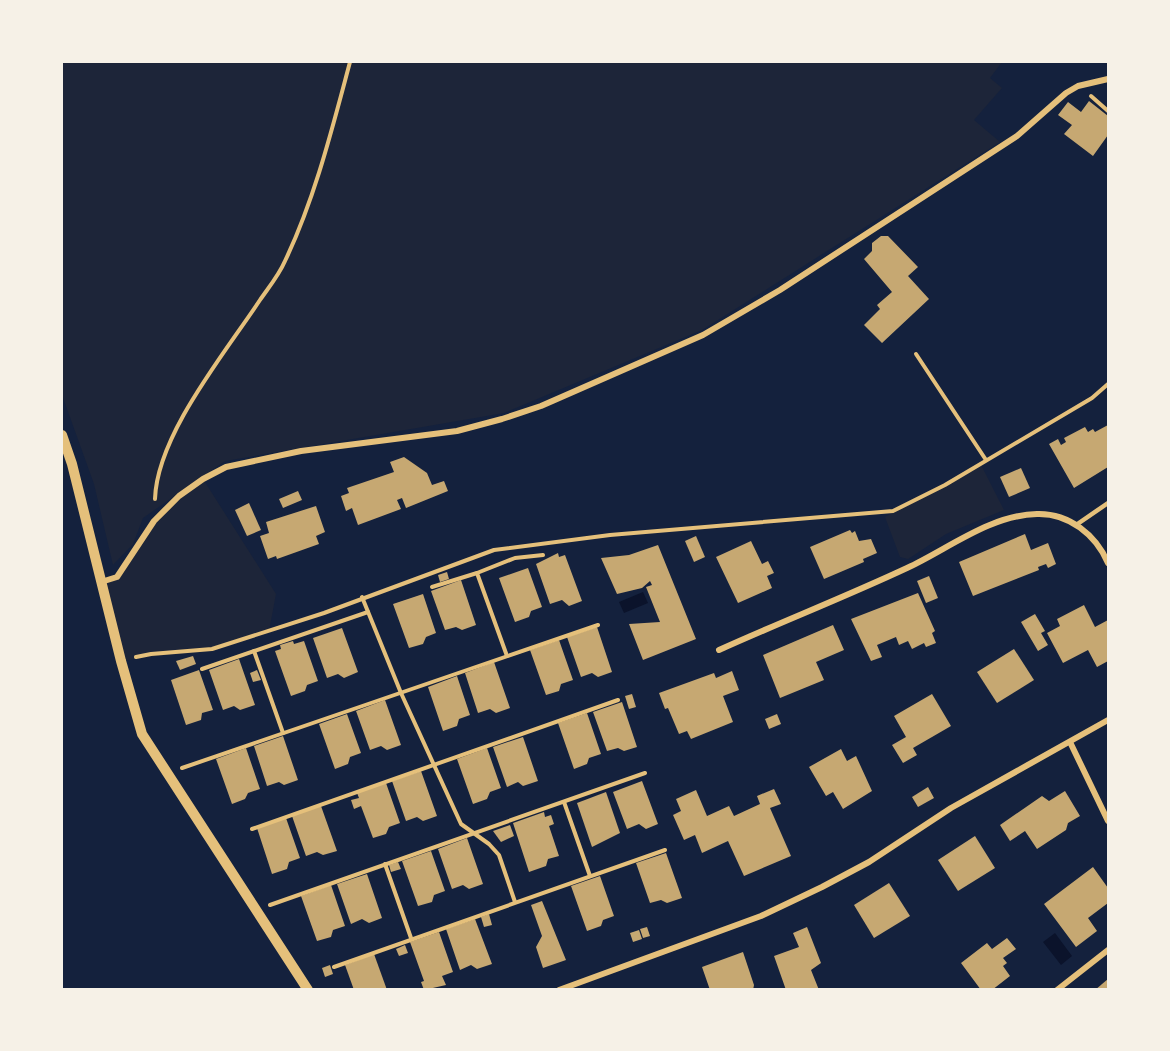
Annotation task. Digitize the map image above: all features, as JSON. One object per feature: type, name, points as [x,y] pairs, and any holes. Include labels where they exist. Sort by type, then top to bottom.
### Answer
[{"type":"street","points":[[101,582],[117,577],[154,521],[179,496],[203,478],[226,467],[301,451],[458,431],[502,419],[541,406],[703,335],[780,290],[1017,136],[1066,93],[1078,86],[1108,79]]},
{"type":"street","points":[[62,435],[72,464],[121,661],[142,734],[308,990]]},
{"type":"street","points":[[719,650],[909,567],[960,539],[1011,518],[1049,514],[1076,525],[1097,542],[1108,562]]},
{"type":"street","points":[[559,990],[761,916],[822,887],[869,861],[951,808],[1108,720]]},
{"type":"street","points":[[1070,742],[1108,821]]},
{"type":"street","points":[[1057,990],[1108,950]]},
{"type":"lane","points":[[1076,525],[1108,503]]},
{"type":"path","points":[[154,521],[155,483],[183,418],[285,263],[323,164],[350,62]]},
{"type":"path","points":[[916,354],[986,460]]},
{"type":"path","points":[[121,661],[150,654],[212,649],[324,613],[482,554],[535,543],[893,511],[1092,398],[1108,384]]},
{"type":"path","points":[[432,587],[515,558],[543,555]]},
{"type":"path","points":[[477,573],[507,657]]},
{"type":"path","points":[[362,597],[401,693],[461,824],[489,844],[499,855],[515,902]]},
{"type":"path","points":[[202,669],[368,612]]},
{"type":"path","points":[[183,768],[598,625]]},
{"type":"path","points":[[254,651],[283,734]]},
{"type":"path","points":[[252,829],[618,700]]},
{"type":"path","points":[[273,904],[645,773]]},
{"type":"path","points":[[564,802],[590,876]]},
{"type":"path","points":[[334,967],[665,850]]},
{"type":"path","points":[[385,864],[411,938]]},
{"type":"shaded area","points":[[62,62],[1002,62],[990,78],[1002,88],[974,120],[1000,142],[702,330],[504,413],[225,461],[143,518],[133,544],[113,565],[94,484],[62,395]]},
{"type":"shaded area","points":[[980,463],[1004,510],[946,534],[908,559],[900,557],[885,517]]},
{"type":"shaded area","points":[[203,479],[276,594],[269,631],[212,649],[121,661],[101,582],[117,577],[154,521]]},
{"type":"shaded area","points":[[643,592],[648,603],[624,613],[619,602]]},
{"type":"shaded area","points":[[1055,933],[1072,956],[1061,965],[1043,942]]},
{"type":"building","points":[[1089,101],[1108,116],[1108,135],[1093,156],[1064,134],[1072,125],[1058,115],[1068,102],[1081,112]]},
{"type":"building","points":[[881,236],[888,236],[918,267],[908,276],[929,299],[882,343],[864,325],[880,309],[877,305],[892,292],[864,259],[872,251],[872,243]]},
{"type":"building","points":[[1108,425],[1108,467],[1074,488],[1049,444],[1058,439],[1061,445],[1066,442],[1064,438],[1085,427],[1088,432],[1093,429],[1095,432]]},
{"type":"building","points":[[404,457],[427,473],[432,485],[444,481],[448,491],[406,508],[402,498],[397,500],[401,509],[358,525],[352,508],[346,511],[341,496],[349,493],[347,488],[394,472],[390,462]]},
{"type":"building","points":[[1021,468],[1030,488],[1009,497],[1000,477]]},
{"type":"building","points":[[298,491],[302,500],[283,508],[279,499]]},
{"type":"building","points":[[249,503],[261,530],[247,536],[235,510]]},
{"type":"building","points":[[316,506],[325,532],[316,536],[319,544],[277,559],[276,556],[268,559],[260,536],[269,533],[266,522]]},
{"type":"building","points":[[850,530],[852,533],[855,531],[859,541],[871,539],[877,553],[863,559],[864,562],[824,579],[810,547]]},
{"type":"building","points":[[1025,534],[1031,550],[1048,543],[1056,564],[1048,568],[1046,564],[1038,567],[1039,570],[973,596],[959,562]]},
{"type":"building","points":[[696,536],[705,557],[694,562],[685,541]]},
{"type":"building","points":[[751,541],[762,564],[768,561],[774,573],[767,576],[772,588],[738,603],[716,557]]},
{"type":"building","points":[[658,545],[696,639],[643,660],[629,624],[660,622],[646,587],[652,585],[650,581],[642,588],[617,594],[601,558],[629,555]]},
{"type":"building","points":[[558,553],[559,557],[565,555],[582,601],[569,606],[562,600],[550,604],[536,564]]},
{"type":"building","points":[[528,568],[542,607],[531,611],[529,617],[515,622],[499,578]]},
{"type":"building","points":[[447,572],[449,579],[440,582],[438,575]]},
{"type":"building","points":[[929,576],[938,598],[926,603],[917,581]]},
{"type":"building","points":[[461,580],[476,625],[462,630],[456,627],[445,630],[431,591]]},
{"type":"building","points":[[918,593],[935,631],[932,633],[936,643],[926,647],[924,643],[912,649],[908,641],[899,645],[896,637],[877,645],[882,657],[871,661],[851,619]]},
{"type":"building","points":[[423,594],[436,633],[426,637],[423,644],[409,648],[393,604]]},
{"type":"building","points":[[1084,605],[1095,627],[1108,620],[1108,661],[1097,667],[1088,650],[1063,663],[1047,633],[1060,626],[1057,619]]},
{"type":"building","points":[[1035,614],[1045,631],[1041,633],[1048,645],[1038,651],[1021,622]]},
{"type":"building","points":[[833,625],[844,650],[816,662],[824,680],[780,698],[763,655]]},
{"type":"building","points":[[597,627],[612,672],[598,677],[592,673],[581,677],[567,637]]},
{"type":"building","points":[[342,628],[358,672],[344,678],[338,674],[327,678],[313,638]]},
{"type":"building","points":[[559,640],[573,680],[561,684],[559,691],[546,695],[530,650]]},
{"type":"building","points":[[293,641],[294,644],[304,641],[318,681],[307,685],[305,691],[291,696],[275,651],[281,649],[280,645]]},
{"type":"building","points":[[1014,649],[1034,680],[997,703],[977,672]]},
{"type":"building","points":[[193,656],[196,664],[180,670],[176,661]]},
{"type":"building","points":[[239,659],[255,705],[240,710],[234,706],[223,710],[209,670]]},
{"type":"building","points":[[494,662],[510,708],[496,713],[490,709],[478,713],[465,673]]},
{"type":"building","points":[[199,670],[213,710],[202,713],[201,720],[186,725],[171,680]]},
{"type":"building","points":[[257,670],[261,680],[253,682],[250,673]]},
{"type":"building","points":[[732,671],[739,690],[723,696],[733,722],[691,739],[687,731],[679,734],[659,693],[714,673],[716,678]]},
{"type":"building","points":[[457,676],[470,715],[459,719],[457,726],[443,731],[428,687]]},
{"type":"building","points":[[632,694],[636,707],[629,709],[625,696]]},
{"type":"building","points":[[932,694],[951,726],[913,748],[917,755],[903,763],[892,745],[906,737],[894,716]]},
{"type":"building","points":[[385,700],[401,745],[387,750],[381,746],[370,750],[356,711]]},
{"type":"building","points":[[622,702],[637,747],[624,751],[618,748],[607,751],[593,712]]},
{"type":"building","points":[[587,713],[601,754],[589,758],[587,764],[574,769],[558,723]]},
{"type":"building","points":[[347,714],[361,753],[350,757],[348,764],[335,769],[319,724]]},
{"type":"building","points":[[777,714],[781,724],[769,729],[765,719]]},
{"type":"building","points":[[283,736],[298,780],[284,785],[279,782],[267,786],[254,746]]},
{"type":"building","points":[[523,737],[538,781],[523,786],[518,782],[507,787],[493,747]]},
{"type":"building","points":[[246,748],[260,789],[248,793],[245,799],[232,804],[216,759]]},
{"type":"building","points":[[487,748],[501,788],[490,792],[487,799],[473,804],[457,759]]},
{"type":"building","points":[[841,749],[847,761],[856,756],[872,791],[843,809],[833,792],[826,796],[809,767]]},
{"type":"building","points":[[421,771],[437,816],[423,821],[417,817],[406,821],[392,781]]},
{"type":"building","points":[[642,781],[658,824],[646,829],[639,824],[627,829],[613,792]]},
{"type":"building","points":[[386,783],[400,823],[389,827],[386,834],[373,838],[361,806],[354,809],[351,800],[359,798],[357,793]]},
{"type":"building","points":[[928,787],[934,798],[918,807],[912,797]]},
{"type":"building","points":[[774,789],[781,804],[770,808],[791,856],[744,876],[728,841],[702,853],[695,835],[684,840],[673,815],[681,811],[676,799],[696,790],[707,816],[729,806],[734,816],[760,804],[757,796]]},
{"type":"building","points":[[1065,791],[1080,816],[1068,823],[1066,830],[1037,849],[1025,831],[1010,841],[1000,825],[1042,796],[1049,801]]},
{"type":"building","points":[[606,792],[620,833],[592,847],[577,803]]},
{"type":"building","points":[[321,806],[337,851],[323,855],[317,852],[306,856],[292,816]]},
{"type":"building","points":[[544,812],[545,817],[551,815],[554,824],[549,826],[559,856],[548,859],[546,866],[529,872],[513,823]]},
{"type":"building","points":[[286,818],[300,858],[289,862],[287,869],[272,874],[257,828]]},
{"type":"building","points":[[510,825],[514,836],[501,842],[493,831]]},
{"type":"building","points":[[975,836],[995,868],[958,891],[938,860]]},
{"type":"building","points":[[467,838],[483,884],[469,889],[463,885],[452,889],[438,849]]},
{"type":"building","points":[[431,851],[445,891],[434,895],[432,902],[418,906],[402,861]]},
{"type":"building","points":[[666,853],[682,898],[667,903],[661,900],[650,903],[636,863]]},
{"type":"building","points":[[398,862],[401,869],[391,872],[389,865]]},
{"type":"building","points":[[1093,867],[1108,888],[1108,903],[1088,918],[1097,931],[1076,947],[1044,904]]},
{"type":"building","points":[[367,874],[382,918],[369,923],[362,919],[351,924],[337,884]]},
{"type":"building","points":[[600,876],[614,916],[603,920],[601,926],[587,931],[571,886]]},
{"type":"building","points":[[889,883],[910,916],[874,938],[854,905]]},
{"type":"building","points":[[331,885],[345,926],[333,930],[331,937],[317,941],[301,896]]},
{"type":"building","points":[[542,901],[566,960],[543,968],[536,947],[542,936],[531,905]]},
{"type":"building","points":[[489,914],[492,925],[484,927],[481,917]]},
{"type":"building","points":[[475,919],[492,964],[477,969],[471,965],[460,970],[446,929]]},
{"type":"building","points":[[647,927],[650,936],[643,938],[640,929]]},
{"type":"building","points":[[807,927],[821,963],[811,970],[819,990],[786,990],[774,956],[799,947],[793,933]]},
{"type":"building","points":[[639,930],[642,939],[633,942],[630,933]]},
{"type":"building","points":[[439,932],[453,972],[442,976],[446,985],[424,990],[421,982],[424,981],[410,942]]},
{"type":"building","points":[[1007,938],[1016,949],[1003,958],[1007,963],[1003,966],[1010,976],[992,990],[981,990],[961,963],[987,943],[992,949]]},
{"type":"building","points":[[405,945],[408,953],[399,956],[396,949]]},
{"type":"building","points":[[743,952],[754,985],[753,990],[710,990],[702,967]]},
{"type":"building","points":[[374,954],[387,990],[354,990],[345,965]]},
{"type":"building","points":[[330,965],[333,974],[325,977],[322,968]]},
{"type":"building","points":[[1108,979],[1108,990],[1095,990]]}]
